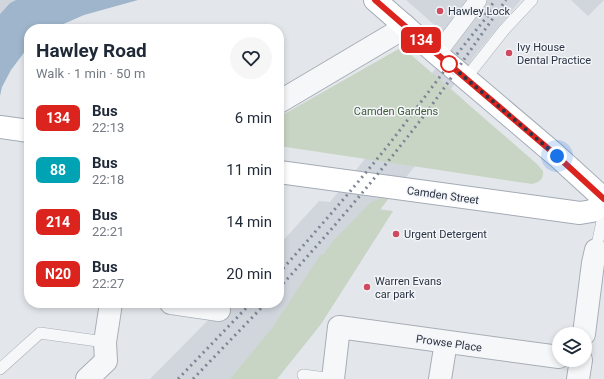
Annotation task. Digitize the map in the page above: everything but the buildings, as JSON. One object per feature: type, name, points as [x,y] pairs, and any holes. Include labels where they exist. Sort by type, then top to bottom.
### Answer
[{"type":"main road","points":[[375,0],[557,156],[604,200]]},
{"type":"main road","points":[[2,127],[24,130]]},
{"type":"main road","name":"Camden Street","points":[[284,173],[580,213],[592,211],[604,203]]},
{"type":"street","points":[[437,54],[478,0]]},
{"type":"street","points":[[284,99],[392,35],[404,25]]},
{"type":"street","points":[[585,327],[596,250]]},
{"type":"street","points":[[87,379],[106,362],[105,342],[110,308]]},
{"type":"street","points":[[206,308],[219,310]]},
{"type":"street","name":"Prowse Place","points":[[333,379],[339,327],[552,356]]},
{"type":"street","points":[[440,379],[446,342]]},
{"type":"street","points":[[578,379],[580,367]]},
{"type":"lane","points":[[466,78],[504,30],[532,0]]},
{"type":"lane","points":[[596,250],[604,212]]},
{"type":"lane","points":[[0,369],[40,333],[105,342]]},
{"type":"lane","points":[[303,375],[333,379]]},
{"type":"shaded area","points":[[0,0],[24,0],[10,3],[0,14]]},
{"type":"shaded area","points":[[406,0],[521,0],[476,54],[451,89],[465,101],[380,209],[393,211],[321,324],[277,379],[150,379],[220,308],[284,308],[284,240],[319,201],[330,202],[386,133],[455,43]]},
{"type":"shaded area","points":[[571,0],[604,0],[588,16]]},
{"type":"green space","name":"Camden Gardens","points":[[402,47],[537,164],[543,171],[543,176],[541,180],[532,184],[284,147],[284,114]]},
{"type":"green space","points":[[392,194],[380,210],[393,211],[321,324],[277,379],[230,379],[272,328],[321,254],[323,255],[333,241],[371,202]]},
{"type":"water","points":[[16,0],[138,0],[84,15],[63,24],[24,24],[24,53],[11,70],[2,87],[0,96],[0,14],[10,3]]},
{"type":"railway","points":[[485,15],[495,0]]},
{"type":"railway","points":[[284,282],[318,245],[393,155],[429,109],[506,0]]},
{"type":"railway","points":[[284,267],[390,143],[492,11]]},
{"type":"railway","points":[[178,379],[246,308]]},
{"type":"railway","points":[[193,379],[261,308]]},
{"type":"bus line","name":"134","points":[[375,0],[578,174],[604,199]]},
{"type":"place","name":"Hawley Lock","points":[[440,11]]},
{"type":"place","name":"Ivy House Dental Practice","points":[[509,53]]},
{"type":"place","name":"Urgent Detergent","points":[[396,234]]},
{"type":"place","name":"Warren Evans car park","points":[[367,287]]},
{"type":"route","points":[[449,64],[557,156]]}]
